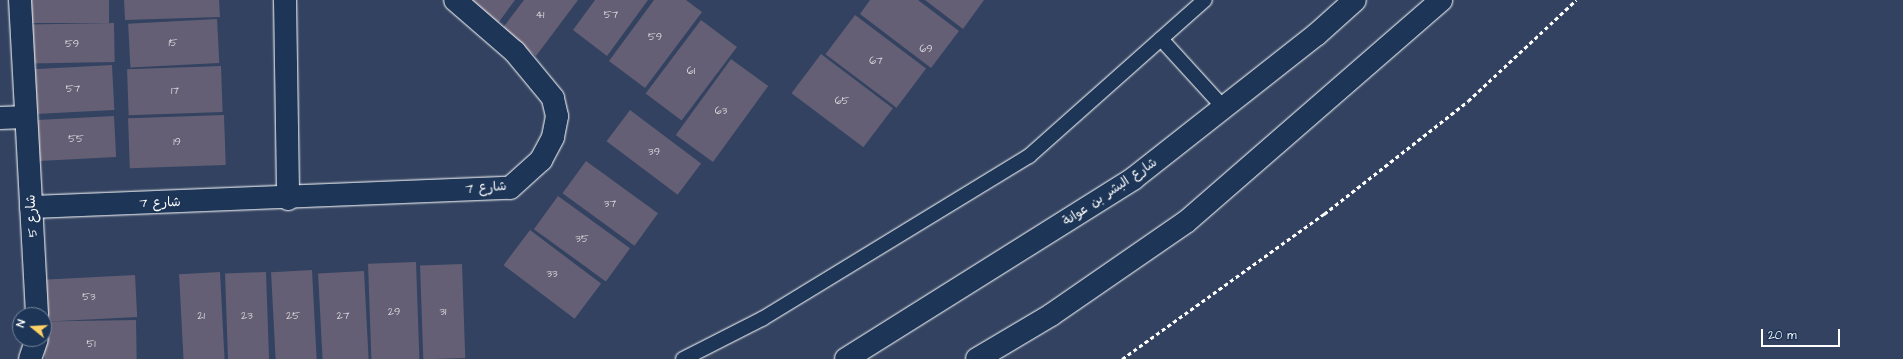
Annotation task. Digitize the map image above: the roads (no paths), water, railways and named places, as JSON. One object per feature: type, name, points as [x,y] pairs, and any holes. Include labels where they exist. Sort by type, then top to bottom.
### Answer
[{"type":"street","name":"شارع 5","points":[[20,0],[37,307]]},
{"type":"street","points":[[285,0],[288,199]]},
{"type":"street","name":"شارع 7","points":[[31,207],[288,199],[510,188],[541,160],[553,137],[557,116],[553,98],[515,52],[455,0]]},
{"type":"street","name":"شارع البشر بن عوانة","points":[[846,359],[1134,178],[1224,108],[1355,0]]},
{"type":"street","points":[[976,359],[1051,315],[1186,222],[1441,0]]},
{"type":"street","points":[[0,118],[26,116]]},
{"type":"street","points":[[30,359],[34,347]]},
{"type":"lane","points":[[683,359],[762,319],[1029,156],[1205,0]]},
{"type":"lane","points":[[1161,39],[1224,108]]}]
